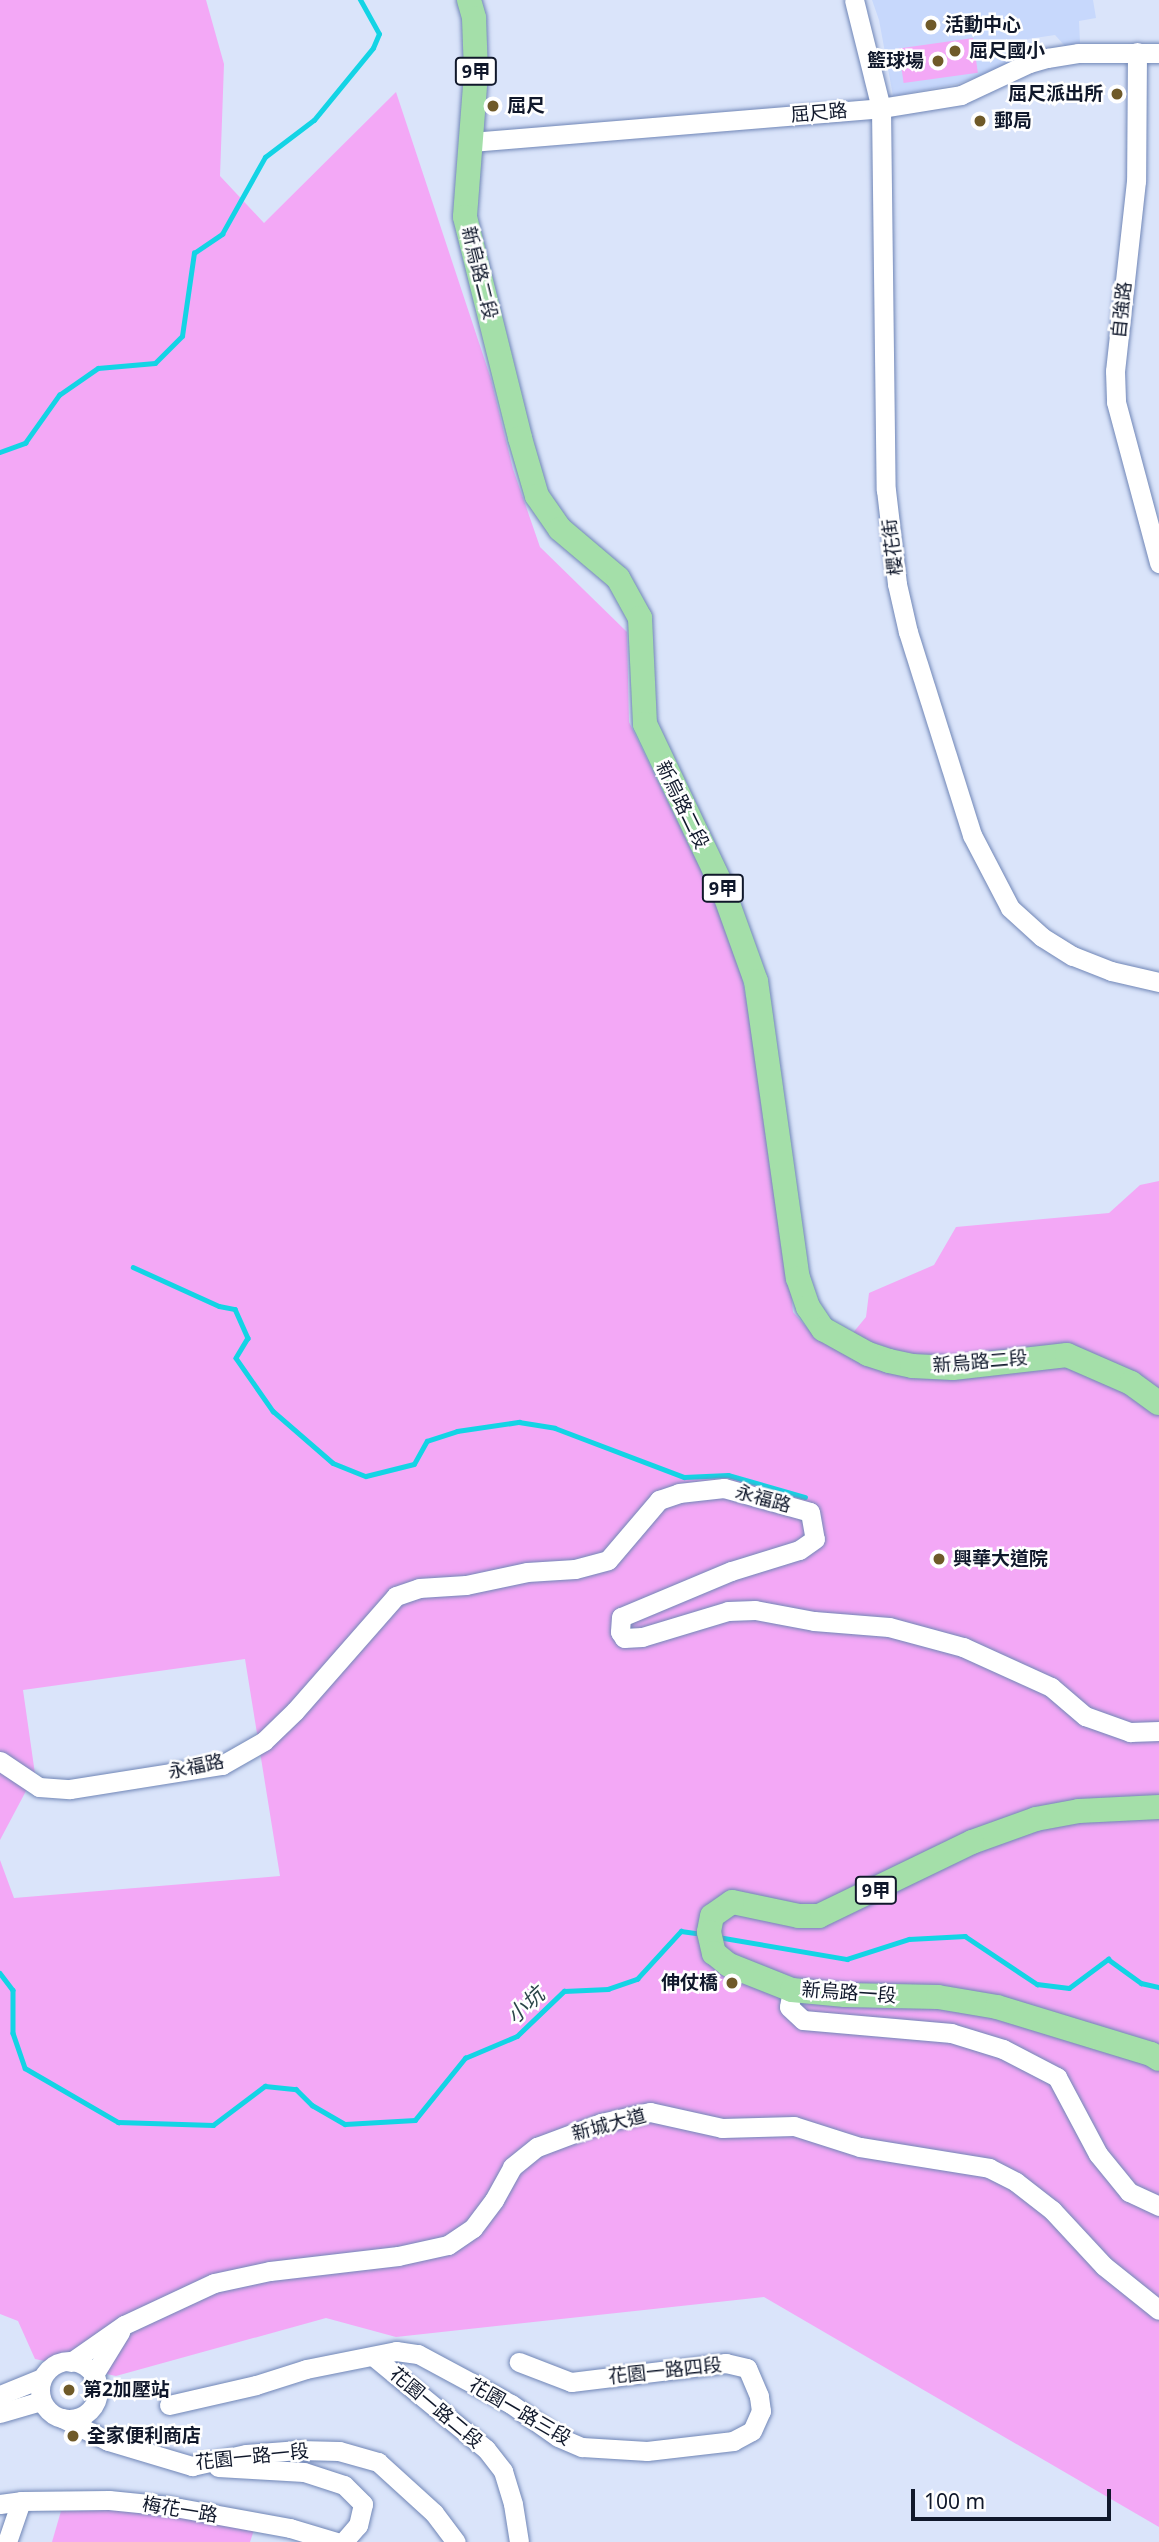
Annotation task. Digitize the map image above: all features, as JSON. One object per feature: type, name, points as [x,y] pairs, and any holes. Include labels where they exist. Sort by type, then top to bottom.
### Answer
[{"type":"main road","name":"新烏路二段","points":[[469,0],[474,18],[476,73],[465,218],[537,496],[560,528],[618,579],[640,618],[645,724],[722,884],[756,981],[798,1278],[808,1307],[823,1329],[869,1354],[889,1361],[912,1366],[953,1368],[1067,1356],[1131,1383],[1159,1403]]},
{"type":"main road","name":"新烏路一段","points":[[1159,1807],[1079,1811],[1036,1819],[972,1842],[819,1916],[799,1916],[732,1902],[712,1916],[709,1932],[715,1953],[729,1965],[792,1990],[845,1995],[938,1997],[997,2007],[1151,2054],[1159,2059]]},
{"type":"street","name":"櫻花街","points":[[854,0],[881,108],[886,490],[897,584],[908,635],[972,835],[1010,908],[1042,937],[1073,956],[1111,971],[1159,982]]},
{"type":"street","name":"自強路","points":[[1137,52],[1136,181],[1115,371],[1116,402],[1159,563]]},
{"type":"street","name":"屈尺路","points":[[471,142],[881,108],[961,95],[1029,63],[1047,58],[1078,53],[1159,53]]},
{"type":"street","name":"永福路","points":[[0,1761],[39,1787],[70,1789],[222,1765],[272,1734],[396,1596],[419,1588],[466,1585],[527,1572],[575,1569],[608,1560],[659,1500],[679,1493],[724,1488],[810,1512],[815,1539],[799,1550],[731,1572],[621,1617],[620,1632],[624,1638],[642,1637],[728,1611],[755,1610],[814,1621],[889,1627],[943,1640],[1051,1688],[1085,1716],[1130,1732],[1159,1731]]},
{"type":"street","points":[[792,1990],[789,2007],[803,2020],[951,2033],[1003,2049],[1057,2077],[1098,2154],[1129,2192],[1159,2206]]},
{"type":"street","name":"新城大道","points":[[71,2362],[124,2325],[214,2283],[270,2271],[398,2256],[448,2245],[473,2228],[494,2200],[512,2167],[537,2147],[601,2123],[650,2112],[722,2128],[794,2126],[860,2147],[989,2168],[1016,2182],[1052,2210],[1104,2266],[1159,2310]]},
{"type":"street","points":[[93,2376],[124,2325]]},
{"type":"street","name":"花園一路三段","points":[[374,2357],[396,2351],[418,2354],[511,2404],[558,2437],[582,2448],[647,2452],[699,2448],[733,2441],[752,2431]]},
{"type":"street","name":"花園一路二段","points":[[169,2405],[256,2385],[306,2369],[374,2357],[486,2449],[503,2471],[513,2504],[519,2542]]},
{"type":"street","points":[[71,2362],[88,2368],[98,2392],[91,2408],[78,2418],[55,2416],[41,2401],[0,2397],[42,2378],[54,2365],[71,2362]]},
{"type":"street","name":"花園一路四段","points":[[519,2362],[571,2382],[726,2363],[747,2368],[760,2396],[761,2411],[752,2431]]},
{"type":"street","points":[[41,2401],[42,2378]]},
{"type":"street","points":[[0,2413],[41,2401]]},
{"type":"street","points":[[91,2408],[108,2441]]},
{"type":"street","name":"花園一路一段","points":[[62,2418],[108,2441],[192,2466],[246,2454],[299,2450],[339,2451],[378,2462],[424,2504],[456,2542]]},
{"type":"street","points":[[192,2466],[304,2472],[344,2485],[356,2493],[363,2504],[358,2525],[343,2542]]},
{"type":"street","name":"梅花一路","points":[[0,2504],[20,2501],[109,2500],[169,2507],[290,2528],[336,2542]]},
{"type":"street","points":[[7,2542],[20,2501]]},
{"type":"shaded area","points":[[0,0],[206,0],[224,64],[220,176],[264,223],[396,92],[491,379],[513,469],[540,547],[627,632],[629,722],[718,905],[742,977],[782,1193],[793,1312],[816,1338],[842,1346],[866,1317],[869,1293],[934,1265],[956,1227],[1109,1213],[1140,1185],[1159,1181],[1159,2527],[764,2297],[396,2337],[326,2318],[116,2376],[35,2359],[18,2321],[0,2314],[0,1860],[14,1898],[280,1876],[245,1659],[23,1690],[35,1774],[0,1840]]},
{"type":"shaded area","name":"屈尺國小","points":[[872,0],[1093,0],[1096,18],[1079,21],[1080,43],[1065,46],[1055,35],[1028,39],[1025,56],[992,72],[957,84],[893,96],[879,20]]},
{"type":"shaded area","name":"籃球場","points":[[973,38],[978,73],[904,83],[899,48]]},
{"type":"shaded area","points":[[133,2509],[254,2530],[250,2542],[52,2542],[61,2511]]},
{"type":"waterway","points":[[0,452],[25,443],[59,395],[98,368],[155,363],[182,336],[194,253],[222,234],[265,157],[314,120],[373,48],[379,34],[360,0]]},
{"type":"waterway","points":[[133,1267],[219,1306],[235,1309],[248,1338],[236,1358],[273,1411],[333,1463],[366,1476],[414,1464],[427,1441],[457,1431],[519,1422],[555,1428],[684,1477],[728,1475],[805,1497]]},
{"type":"waterway","name":"小坑","points":[[0,1973],[13,1990],[13,2033],[25,2068],[118,2122],[213,2125],[265,2086],[296,2089],[312,2105],[345,2124],[415,2120],[465,2058],[517,2036],[564,1991],[608,1989],[637,1979],[681,1931],[703,1934]]},
{"type":"waterway","name":"小坑","points":[[718,1937],[847,1959],[909,1939],[965,1936],[1037,1984],[1069,1988],[1108,1959],[1141,1983],[1159,1987]]},
{"type":"place","name":"活動中心","points":[[931,25]]},
{"type":"place","name":"屈尺國小","points":[[955,51]]},
{"type":"place","name":"籃球場","points":[[938,61]]},
{"type":"place","name":"屈尺派出所","points":[[1117,94]]},
{"type":"place","name":"屈尺","points":[[493,106]]},
{"type":"place","name":"郵局","points":[[980,121]]},
{"type":"place","name":"興華大道院","points":[[939,1559]]},
{"type":"place","name":"伸仗橋","points":[[732,1983]]},
{"type":"place","name":"第2加壓站","points":[[69,2390]]},
{"type":"place","name":"全家便利商店","points":[[73,2436]]}]
